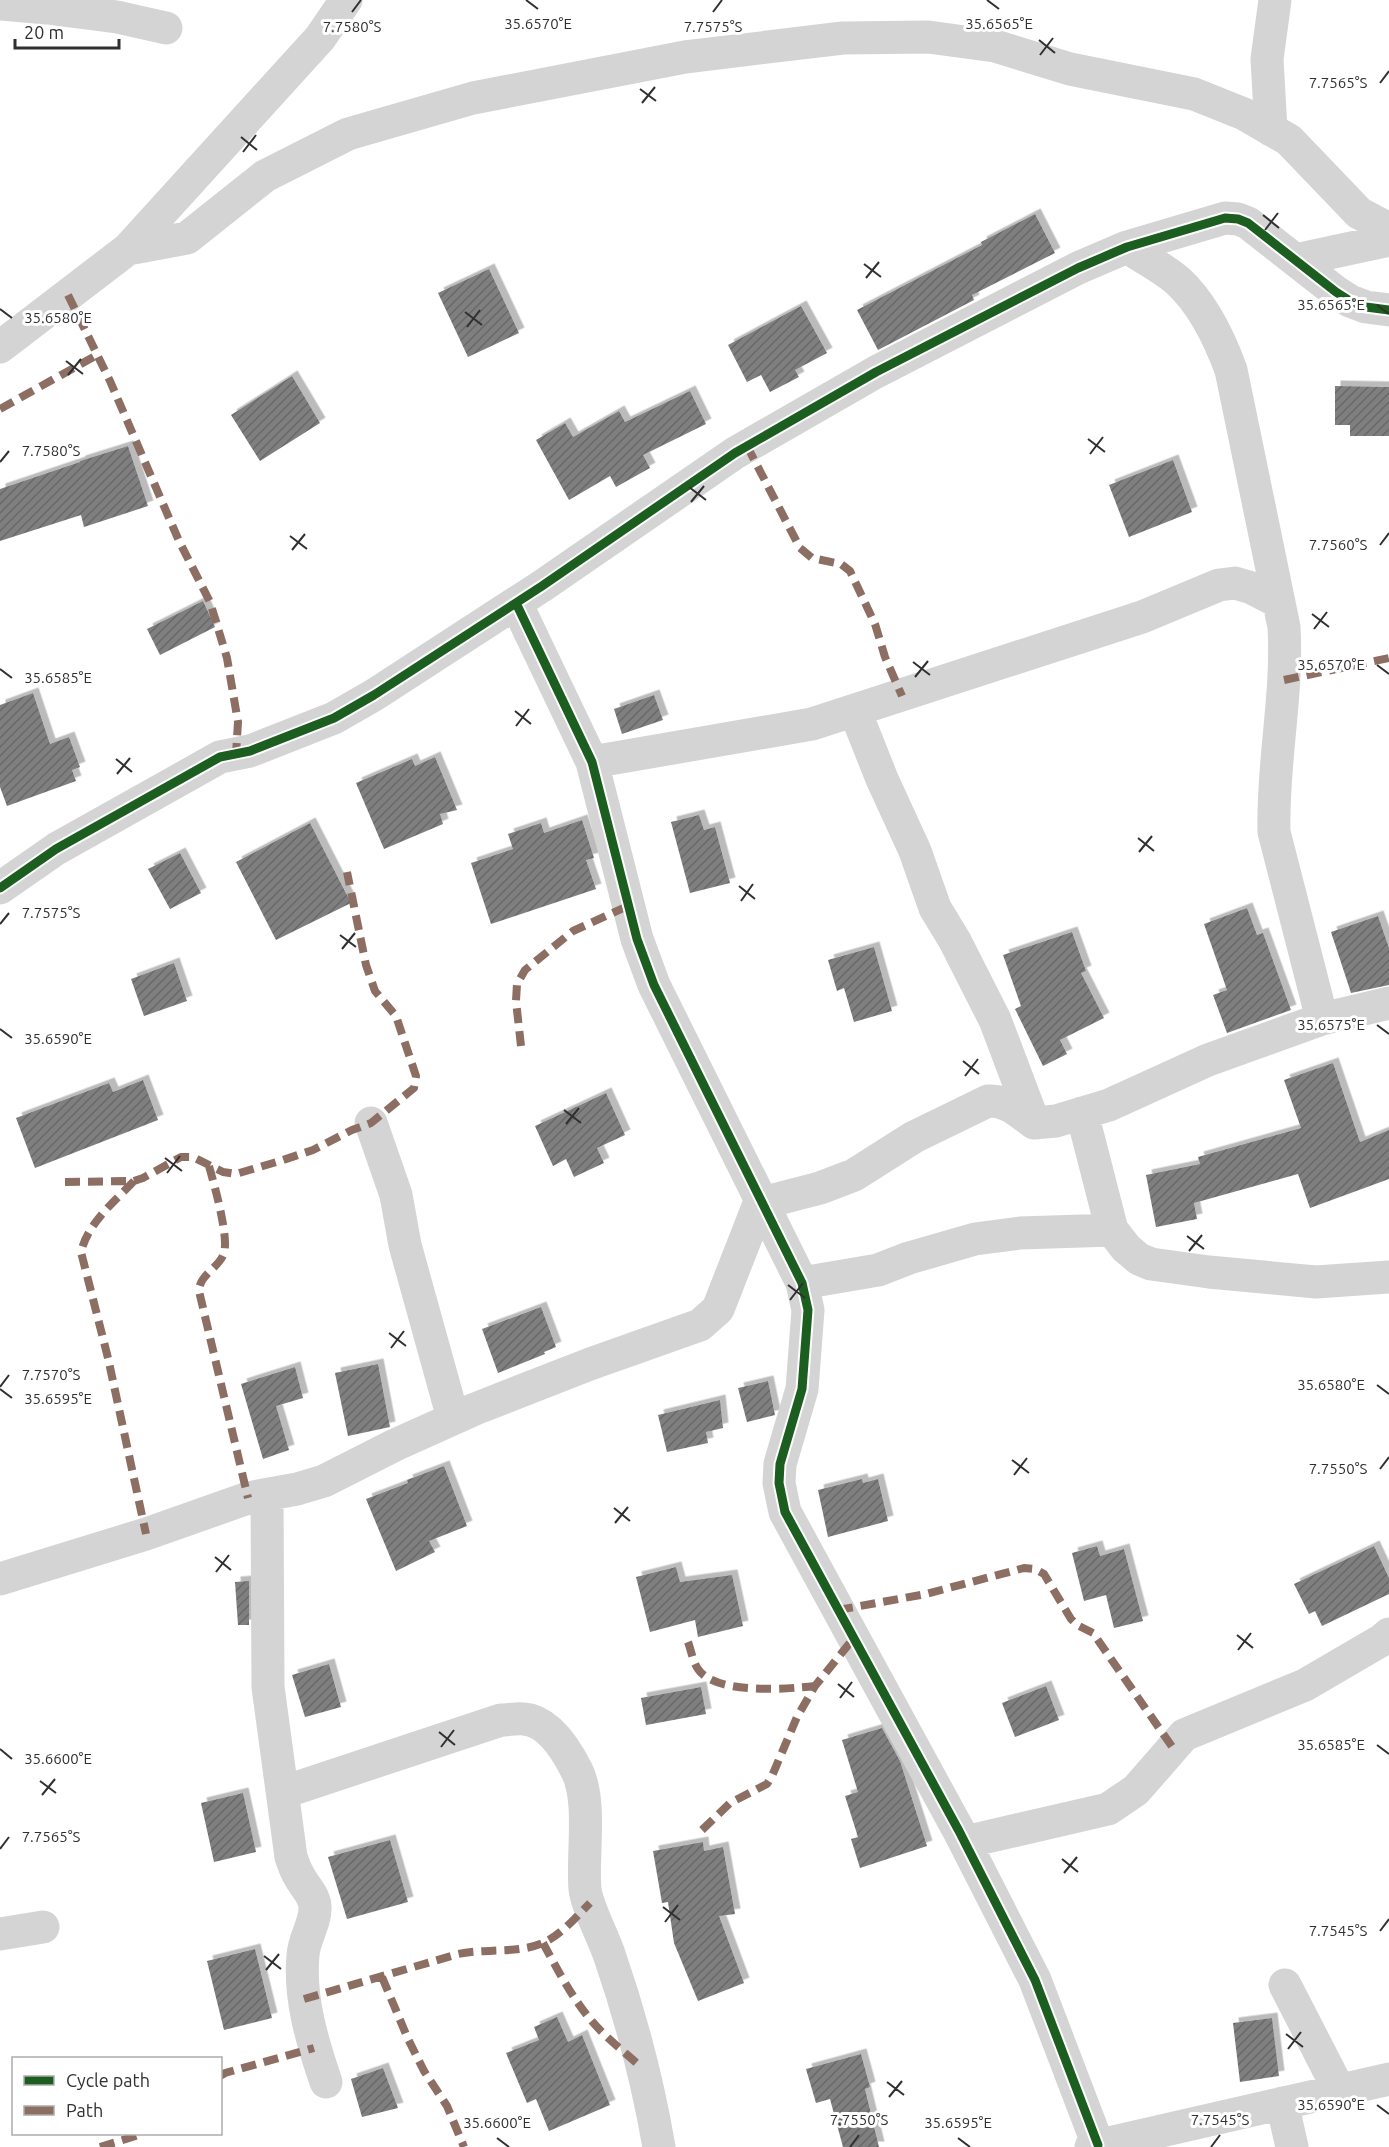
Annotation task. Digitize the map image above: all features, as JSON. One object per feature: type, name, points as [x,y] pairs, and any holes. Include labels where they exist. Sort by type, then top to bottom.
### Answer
[{"type":"street","points":[[0,347],[128,249],[320,38],[346,0]]},
{"type":"street","points":[[1271,130],[1267,59],[1275,0]]},
{"type":"street","points":[[0,4],[117,17],[166,28]]},
{"type":"street","points":[[128,249],[187,238],[265,176],[348,134],[473,98],[685,57],[843,38],[928,37],[995,46],[1070,69],[1194,93],[1244,114],[1289,140],[1359,213],[1389,229]]},
{"type":"street","points":[[0,888],[56,849],[220,757],[250,751],[334,718],[374,695],[516,603],[747,446],[876,372],[1078,268],[1127,247],[1225,218],[1238,219],[1248,223],[1350,301],[1366,307],[1389,310]]},
{"type":"street","points":[[1296,260],[1389,240]]},
{"type":"street","points":[[1127,247],[1176,279],[1189,292],[1224,352],[1231,370],[1284,627],[1286,658],[1273,803],[1274,832],[1322,1019]]},
{"type":"street","points":[[592,762],[812,724],[1142,617],[1220,585],[1234,583],[1252,588],[1279,602]]},
{"type":"street","points":[[516,603],[592,762],[637,939],[654,985],[802,1282],[808,1310],[802,1389],[788,1432],[779,1483],[785,1512],[965,1842],[1035,1980],[1094,2146],[1389,2079]]},
{"type":"street","points":[[855,711],[882,779],[915,851],[935,908],[955,940],[995,1020],[1034,1123]]},
{"type":"street","points":[[762,1201],[820,1188],[855,1174],[914,1137],[988,1101],[1008,1104],[1034,1123],[1056,1120],[1109,1105],[1208,1060],[1322,1019],[1389,1003]]},
{"type":"street","points":[[1082,1113],[1112,1230],[1126,1248],[1140,1259],[1151,1264],[1209,1272],[1316,1282],[1389,1277]]},
{"type":"street","points":[[371,1123],[396,1195],[405,1245],[453,1418]]},
{"type":"street","points":[[0,1579],[146,1534],[248,1498],[324,1481],[453,1418],[590,1364],[700,1325],[718,1309],[762,1201]]},
{"type":"street","points":[[802,1282],[878,1270],[909,1258],[975,1239],[1020,1233],[1112,1230]]},
{"type":"street","points":[[267,1494],[268,1687],[291,1857],[297,1873],[315,1904],[315,1917],[306,1938],[303,1953],[301,1980],[313,2044],[326,2082]]},
{"type":"street","points":[[965,1842],[1108,1809],[1136,1790],[1184,1735],[1305,1685],[1389,1634]]},
{"type":"street","points":[[284,1792],[501,1720],[525,1719],[541,1725],[564,1748],[579,1774],[584,1800],[585,1891],[610,1958],[633,2032],[659,2147]]},
{"type":"street","points":[[0,1934],[43,1927]]},
{"type":"street","points":[[1286,1985],[1339,2090]]},
{"type":"street","points":[[1281,2103],[1292,2147]]},
{"type":"building","points":[[1035,214],[1055,253],[972,295],[974,300],[878,350],[857,310],[982,245],[981,242]]},
{"type":"building","points":[[489,269],[519,333],[468,357],[438,293]]},
{"type":"building","points":[[801,306],[827,353],[795,370],[799,377],[770,392],[761,375],[747,382],[728,345]]},
{"type":"building","points":[[292,376],[320,423],[260,461],[231,415]]},
{"type":"building","points":[[1335,386],[1389,387],[1389,436],[1350,436],[1350,425],[1335,425]]},
{"type":"building","points":[[690,391],[706,424],[643,455],[650,468],[616,487],[610,476],[569,500],[536,440],[565,423],[573,437],[619,411],[625,422]]},
{"type":"building","points":[[128,446],[148,506],[84,527],[81,515],[0,541],[0,489]]},
{"type":"building","points":[[1173,460],[1192,512],[1129,537],[1109,485]]},
{"type":"building","points":[[203,601],[215,627],[160,655],[147,629]]},
{"type":"building","points":[[33,693],[50,744],[69,737],[80,767],[72,770],[76,781],[7,806],[0,787],[0,705]]},
{"type":"building","points":[[654,695],[663,720],[622,734],[614,709]]},
{"type":"building","points":[[435,757],[457,810],[440,814],[443,824],[384,849],[356,783],[412,759],[415,766]]},
{"type":"building","points":[[699,815],[704,830],[715,827],[730,883],[690,893],[671,822]]},
{"type":"building","points":[[582,820],[594,858],[586,860],[596,889],[491,924],[471,863],[513,849],[508,834],[541,823],[544,833]]},
{"type":"building","points":[[310,823],[351,903],[276,940],[236,862]]},
{"type":"building","points":[[180,853],[201,893],[170,909],[148,869]]},
{"type":"building","points":[[1247,908],[1257,935],[1263,933],[1291,1010],[1227,1033],[1213,995],[1227,990],[1204,924]]},
{"type":"building","points":[[1378,916],[1389,948],[1389,985],[1351,993],[1331,932]]},
{"type":"building","points":[[1072,932],[1086,971],[1081,973],[1104,1018],[1060,1040],[1067,1054],[1043,1066],[1015,1009],[1021,1006],[1003,955]]},
{"type":"building","points":[[874,947],[892,1011],[854,1022],[844,988],[837,991],[828,960]]},
{"type":"building","points":[[174,963],[187,1001],[144,1016],[131,979]]},
{"type":"building","points":[[1333,1063],[1360,1142],[1389,1130],[1389,1179],[1310,1208],[1298,1174],[1194,1203],[1197,1219],[1156,1227],[1146,1175],[1200,1164],[1198,1157],[1301,1128],[1284,1080]]},
{"type":"building","points":[[143,1080],[158,1120],[35,1168],[16,1118],[109,1083],[113,1092]]},
{"type":"building","points":[[606,1093],[625,1135],[597,1148],[604,1163],[574,1177],[566,1159],[553,1166],[535,1126]]},
{"type":"building","points":[[541,1307],[556,1347],[544,1352],[545,1354],[498,1373],[482,1329]]},
{"type":"building","points":[[378,1364],[390,1427],[348,1436],[335,1373]]},
{"type":"building","points":[[295,1367],[303,1398],[276,1406],[289,1450],[263,1459],[241,1384]]},
{"type":"building","points":[[768,1381],[775,1415],[747,1422],[738,1388]]},
{"type":"building","points":[[720,1400],[723,1428],[706,1432],[708,1443],[667,1452],[658,1415]]},
{"type":"building","points":[[444,1466],[467,1526],[429,1541],[435,1552],[396,1571],[366,1499]]},
{"type":"building","points":[[862,1479],[863,1483],[878,1479],[888,1521],[828,1537],[818,1490]]},
{"type":"building","points":[[1097,1546],[1100,1556],[1124,1549],[1143,1621],[1114,1628],[1106,1595],[1084,1601],[1072,1553]]},
{"type":"building","points":[[1374,1546],[1389,1578],[1389,1594],[1322,1626],[1315,1611],[1309,1614],[1294,1584]]},
{"type":"building","points":[[676,1567],[680,1582],[732,1575],[743,1626],[698,1637],[695,1620],[650,1632],[636,1577]]},
{"type":"building","points":[[249,1581],[249,1625],[238,1625],[235,1582]]},
{"type":"building","points":[[329,1664],[341,1707],[305,1717],[292,1675]]},
{"type":"building","points":[[1046,1686],[1059,1720],[1015,1737],[1002,1703]]},
{"type":"building","points":[[701,1687],[706,1714],[646,1725],[641,1698]]},
{"type":"building","points":[[882,1728],[900,1761],[927,1846],[860,1868],[851,1839],[858,1837],[845,1796],[858,1792],[842,1740]]},
{"type":"building","points":[[243,1793],[256,1852],[214,1862],[201,1803]]},
{"type":"building","points":[[390,1840],[408,1902],[347,1919],[328,1857]]},
{"type":"building","points":[[703,1842],[704,1851],[723,1847],[735,1914],[719,1916],[744,1983],[698,2001],[674,1943],[668,1902],[662,1903],[653,1851]]},
{"type":"building","points":[[255,1949],[272,2018],[224,2030],[207,1961]]},
{"type":"building","points":[[557,2017],[568,2042],[582,2035],[610,2105],[549,2131],[536,2099],[527,2103],[506,2053],[539,2040],[534,2027]]},
{"type":"building","points":[[1272,2018],[1279,2076],[1240,2082],[1233,2023]]},
{"type":"building","points":[[861,2054],[870,2087],[865,2089],[879,2147],[843,2147],[830,2099],[816,2103],[806,2069]]},
{"type":"building","points":[[383,2068],[398,2108],[362,2117],[351,2079]]},
{"type":"marked path","points":[[68,295],[110,381],[179,541],[210,602],[227,658],[238,722],[236,754]]},
{"type":"marked path","points":[[0,409],[97,355]]},
{"type":"marked path","points":[[747,446],[800,548],[812,558],[841,564],[850,571],[875,624],[885,657],[902,696]]},
{"type":"marked path","points":[[1284,680],[1389,658]]},
{"type":"marked path","points":[[65,1182],[134,1181],[181,1157],[193,1157],[223,1172],[236,1174],[313,1150],[371,1123],[414,1088],[416,1076],[396,1016],[375,991],[366,965],[347,872]]},
{"type":"marked path","points":[[521,1046],[516,1001],[517,984],[525,970],[573,931],[628,906]]},
{"type":"marked path","points":[[209,1166],[220,1210],[225,1245],[222,1258],[202,1280],[199,1291],[248,1498]]},
{"type":"marked path","points":[[134,1181],[96,1222],[84,1241],[81,1252],[108,1358],[146,1534]]},
{"type":"marked path","points":[[838,1610],[926,1594],[1024,1568],[1035,1569],[1044,1574],[1071,1619],[1077,1625],[1093,1633],[1173,1748]]},
{"type":"marked path","points":[[702,1830],[730,1803],[767,1784],[797,1717],[815,1686],[853,1639]]},
{"type":"marked path","points":[[688,1642],[698,1669],[707,1677],[720,1683],[735,1687],[771,1689],[815,1686]]},
{"type":"marked path","points":[[304,1999],[458,1954],[523,1949],[543,1943],[568,1925],[590,1903]]},
{"type":"marked path","points":[[543,1943],[585,2013],[641,2067]]},
{"type":"marked path","points":[[382,1977],[408,2039],[424,2071],[447,2106],[464,2147]]},
{"type":"marked path","points":[[222,2075],[314,2048]]},
{"type":"marked path","points":[[100,2147],[139,2135]]},
{"type":"cycle path","points":[[0,888],[56,849],[220,757],[250,751],[334,718],[374,695],[542,586],[735,453],[876,372],[1078,268],[1127,247],[1225,218],[1238,219],[1248,223],[1350,301],[1366,307],[1389,310]]},
{"type":"cycle path","points":[[516,603],[592,762],[637,939],[654,985],[802,1283],[808,1310],[802,1389],[780,1464],[779,1483],[785,1512],[959,1831],[1035,1980],[1098,2145]]}]
